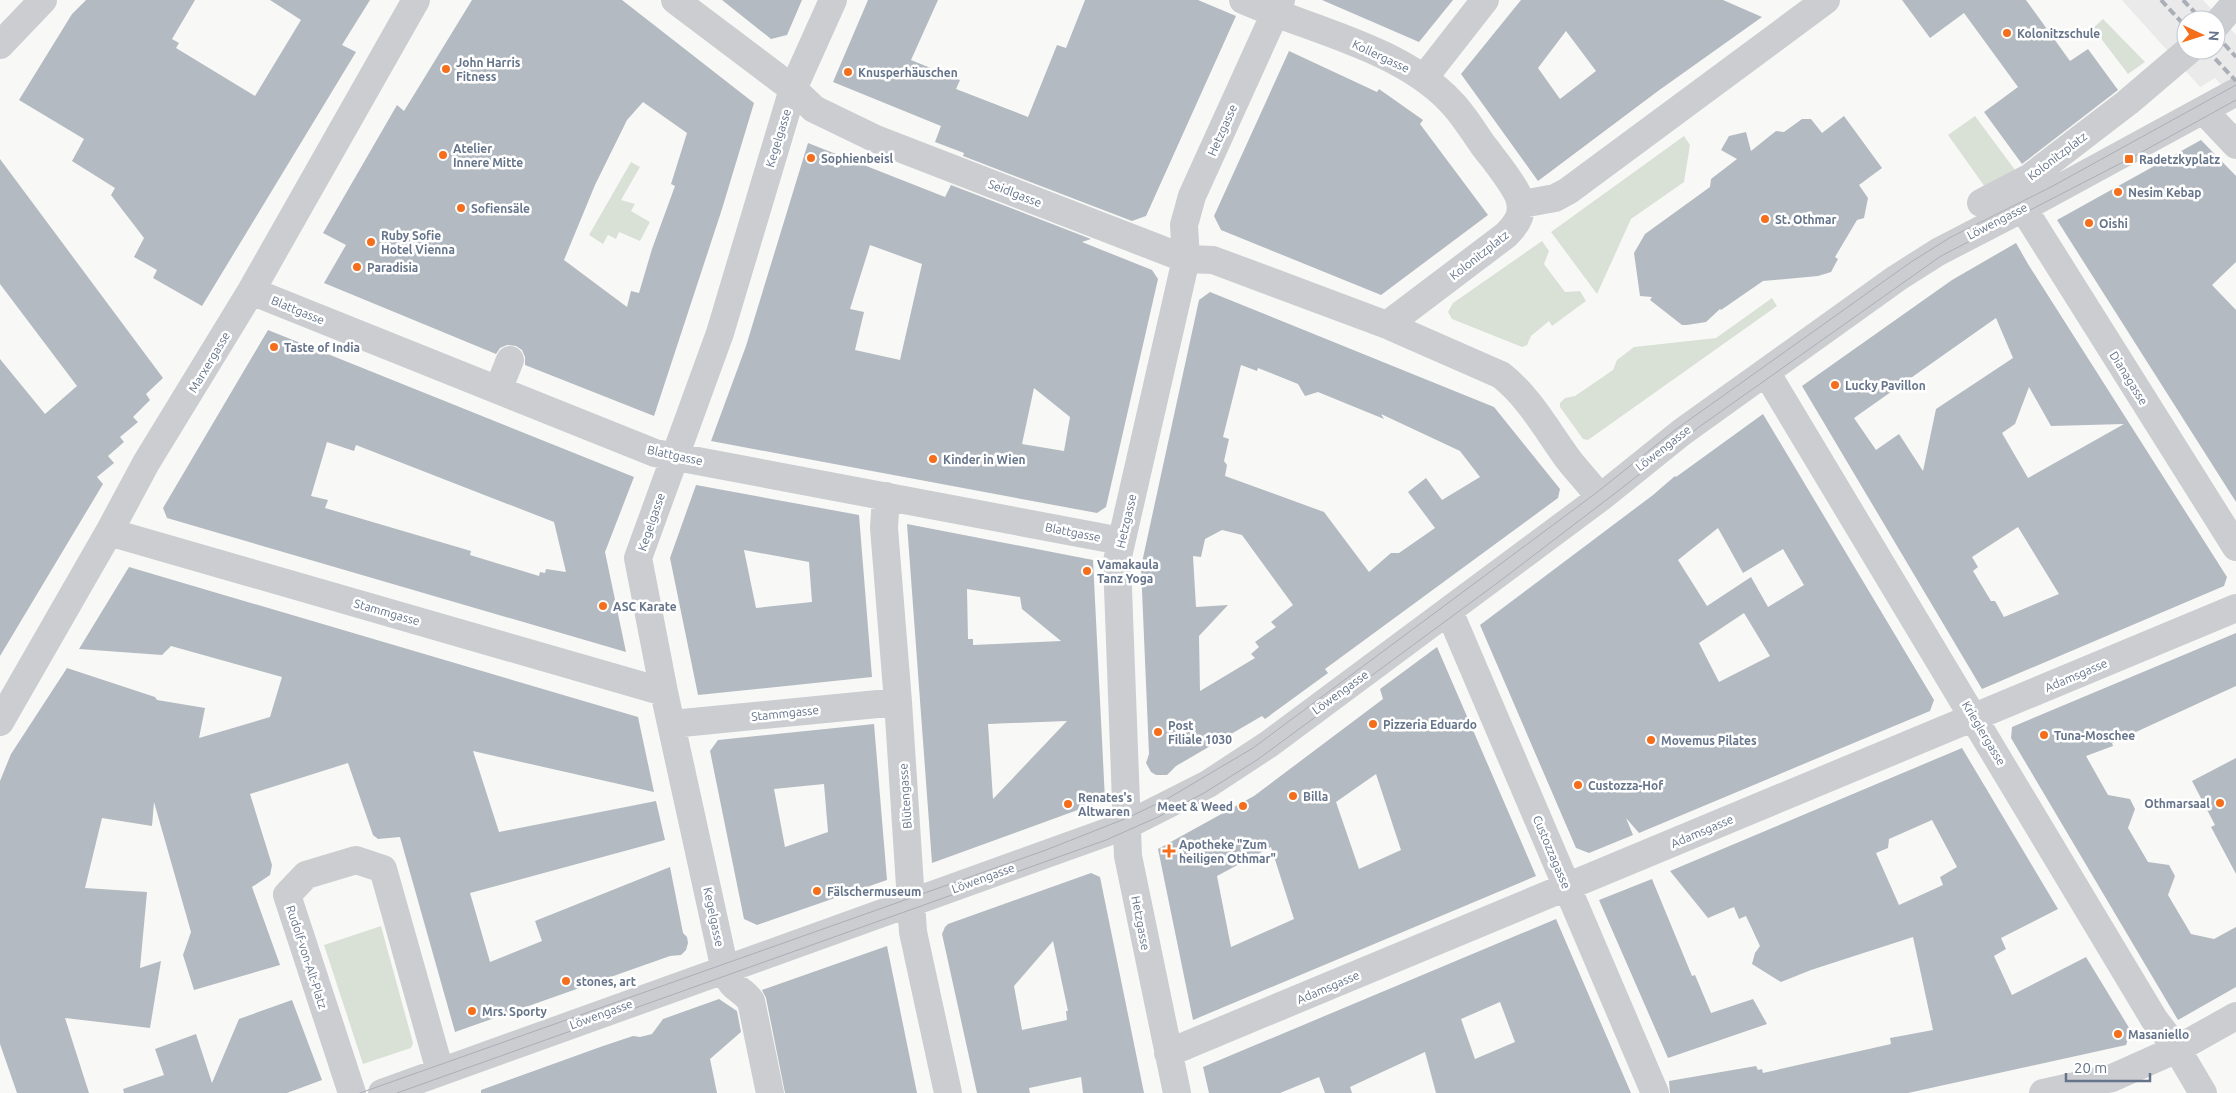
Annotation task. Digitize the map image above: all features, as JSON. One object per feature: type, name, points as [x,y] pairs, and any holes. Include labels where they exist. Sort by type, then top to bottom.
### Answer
[{"type":"street","name":"Marxergasse","points":[[0,722],[109,532],[146,463],[251,291],[416,0]]},
{"type":"street","name":"Seidlgasse","points":[[675,0],[793,89],[814,109],[876,140],[1186,259],[1214,260],[1386,325]]},
{"type":"street","name":"Kegelgasse","points":[[766,1089],[751,1001],[746,994],[730,983],[725,970],[664,692],[638,558],[720,333],[793,89],[833,0]]},
{"type":"street","name":"Kollergasse","points":[[1243,0],[1278,7],[1294,19],[1391,59],[1424,78],[1451,102],[1514,186],[1522,204]]},
{"type":"street","points":[[1424,78],[1485,0]]},
{"type":"street","points":[[1,42],[41,2]]},
{"type":"street","points":[[1522,204],[1541,202],[1555,198],[1568,191],[1816,2]]},
{"type":"street","name":"Hetzgasse","points":[[1177,1093],[1128,856],[1117,561],[1186,259],[1184,225],[1192,196],[1278,7]]},
{"type":"street","name":"Kolonitzplatz","points":[[1981,203],[2029,178],[2128,102],[2177,60]]},
{"type":"street","points":[[2236,92],[2203,110],[2236,145]]},
{"type":"street","name":"Löwengasse","points":[[393,1091],[440,1071],[912,904],[1127,825],[1208,784],[1262,749],[1600,498],[1682,432],[1897,278],[1938,252],[2203,110]]},
{"type":"street","name":"Kolonitzplatz","points":[[1386,325],[1506,235],[1518,220],[1522,204]]},
{"type":"street","name":"Dianagasse","points":[[2023,208],[2236,548]]},
{"type":"street","name":"Blattgasse","points":[[251,291],[655,453],[1121,541]]},
{"type":"street","points":[[1386,325],[1501,375],[1512,384],[1600,498]]},
{"type":"street","points":[[498,390],[510,360]]},
{"type":"street","name":"Krieglergasse","points":[[1766,372],[2154,1019],[2178,1049],[2203,1093]]},
{"type":"street","name":"Blütengasse","points":[[886,496],[884,528],[898,702],[913,932],[948,1093]]},
{"type":"street","name":"Stammgasse","points":[[109,532],[664,692]]},
{"type":"street","name":"Adamsgasse","points":[[1168,1053],[2236,608]]},
{"type":"street","name":"Custozzagasse","points":[[1449,611],[1655,1093]]},
{"type":"street","name":"Stammgasse","points":[[672,724],[898,702]]},
{"type":"street","name":"Rudolf-von-Alt-Platz","points":[[352,1093],[287,895],[306,875],[356,860],[383,869],[440,1071]]},
{"type":"street","points":[[2043,1093],[2112,1078],[2178,1049],[2236,1016]]},
{"type":"shaded area","points":[[2122,0],[2203,0],[2212,10],[2176,10],[2176,60],[2226,60],[2226,24],[2236,35],[2236,100],[2215,78],[2200,87]]},
{"type":"shaded area","points":[[2103,19],[2145,62],[2128,74],[2093,28]]},
{"type":"shaded area","points":[[1975,116],[2018,174],[1990,194],[1948,135]]},
{"type":"shaded area","points":[[1684,136],[1690,145],[1684,182],[1631,219],[1597,294],[1551,232]]},
{"type":"shaded area","points":[[631,162],[640,167],[621,200],[635,204],[631,211],[650,222],[640,241],[619,232],[616,239],[608,235],[603,244],[589,235]]},
{"type":"shaded area","points":[[1542,241],[1549,251],[1544,264],[1565,292],[1580,291],[1586,301],[1552,326],[1549,321],[1531,336],[1527,345],[1522,347],[1452,319],[1448,312],[1453,303]]},
{"type":"shaded area","points":[[1772,298],[1777,306],[1588,440],[1583,439],[1560,407],[1560,403],[1565,398],[1575,396],[1613,370],[1617,360],[1634,347],[1716,338]]},
{"type":"shaded area","points":[[381,926],[413,1043],[411,1048],[363,1064],[324,945]]},
{"type":"building","points":[[86,0],[195,0],[172,39],[179,43],[176,48],[255,96],[301,20],[270,0],[370,0],[342,45],[356,52],[202,306],[153,278],[157,270],[134,257],[144,238],[111,195],[115,188],[72,161],[84,139],[19,100],[72,14]]},
{"type":"building","points":[[472,0],[622,0],[754,103],[722,209],[654,416],[525,365],[525,357],[522,350],[516,346],[507,345],[500,348],[496,354],[324,283],[346,245],[323,233],[397,105],[404,111]],"holes":[[[643,102],[687,133],[671,184],[675,186],[652,249],[639,293],[631,291],[627,307],[564,260],[595,185],[627,120]]]},
{"type":"building","points":[[722,0],[802,0],[787,35],[771,39]]},
{"type":"building","points":[[868,0],[938,0],[911,60],[960,80],[956,89],[1028,117],[1057,45],[1066,48],[1085,0],[1198,0],[1236,16],[1146,216],[1132,221],[963,156],[964,153],[935,142],[941,126],[833,82]]},
{"type":"building","points":[[1322,0],[1453,0],[1419,42]]},
{"type":"building","points":[[1521,0],[1723,0],[1762,17],[1658,91],[1538,181],[1461,74]],"holes":[[[1566,31],[1596,71],[1560,99],[1538,68]]]},
{"type":"building","points":[[1902,0],[2026,0],[2070,61],[2088,49],[2118,90],[2022,164],[1984,112],[2018,87],[1964,13],[1930,38]]},
{"type":"building","points":[[1289,51],[1377,92],[1379,89],[1423,120],[1420,124],[1488,215],[1381,295],[1221,230],[1214,216]]},
{"type":"building","name":"St. Othmar","points":[[1844,116],[1882,168],[1859,185],[1868,198],[1864,218],[1857,220],[1835,257],[1838,259],[1831,272],[1818,276],[1763,281],[1720,309],[1706,322],[1687,325],[1682,325],[1650,300],[1652,297],[1640,296],[1634,253],[1645,234],[1710,187],[1711,179],[1737,159],[1721,150],[1729,136],[1746,132],[1751,151],[1776,131],[1784,132],[1802,119],[1811,119],[1822,133]]},
{"type":"building","points":[[2201,140],[2236,176],[2236,262],[2212,285],[2236,310],[2236,502],[2057,220]]},
{"type":"building","points":[[808,143],[945,197],[951,185],[1091,239],[1082,242],[1152,270],[1158,279],[1106,507],[1097,513],[711,441],[746,346]],"holes":[[[870,245],[922,264],[900,360],[855,350],[864,312],[850,309]],[[1034,388],[1070,417],[1064,451],[1022,444]]]},
{"type":"building","points":[[0,159],[163,378],[146,394],[150,400],[133,417],[138,422],[120,437],[124,442],[108,456],[114,463],[97,477],[103,484],[0,656],[0,359],[45,414],[77,386],[0,284]]},
{"type":"building","points":[[2016,243],[2227,577],[2224,586],[1982,689],[1802,386],[1952,280]],"holes":[[[1996,318],[2013,358],[1936,409],[1923,471],[1899,434],[1876,450],[1854,418]],[[2029,387],[2051,426],[2124,424],[2028,478],[2002,433],[2015,424]],[[2018,527],[2059,594],[2004,617],[1995,601],[1991,601],[1973,571],[1978,567],[1972,557]]]},
{"type":"building","points":[[1210,292],[1494,407],[1560,489],[1558,498],[1325,669],[1328,673],[1265,719],[1262,716],[1176,766],[1167,775],[1156,775],[1151,772],[1146,763],[1149,754],[1141,567],[1199,300]],"holes":[[[1241,365],[1257,371],[1258,368],[1298,384],[1305,396],[1318,392],[1384,419],[1381,414],[1460,451],[1480,477],[1442,500],[1426,478],[1408,492],[1435,528],[1399,553],[1391,553],[1369,572],[1324,512],[1225,476],[1227,465],[1224,461],[1229,439],[1223,437]],[[1222,530],[1242,535],[1293,605],[1271,622],[1276,627],[1255,642],[1259,647],[1251,654],[1255,658],[1200,691],[1199,636],[1228,605],[1196,607],[1193,556],[1201,557],[1205,539]]]},
{"type":"building","points":[[268,330],[634,477],[605,552],[626,652],[167,518],[163,508]],"holes":[[[327,442],[354,451],[356,445],[554,522],[566,572],[546,569],[545,573],[540,572],[539,576],[470,555],[471,551],[325,508],[328,500],[311,496]]]},
{"type":"building","points":[[1763,414],[1934,700],[1930,711],[1639,833],[1626,818],[1633,835],[1589,853],[1576,848],[1480,625]],"holes":[[[1718,528],[1743,573],[1783,549],[1804,585],[1768,607],[1751,577],[1707,606],[1678,560]],[[1744,613],[1770,656],[1719,682],[1699,643]]]},
{"type":"building","points":[[696,485],[859,515],[872,677],[698,695],[670,558]],"holes":[[[744,550],[809,562],[812,602],[756,608]]]},
{"type":"building","points":[[907,524],[1093,560],[1105,800],[932,863]],"holes":[[[967,589],[1020,597],[1022,609],[1061,641],[973,645],[973,639],[968,639]],[[1067,721],[993,799],[988,724]]]},
{"type":"building","points":[[129,567],[638,717],[654,792],[473,751],[499,832],[656,801],[665,840],[470,893],[490,962],[542,941],[535,921],[670,867],[683,933],[687,937],[686,950],[681,955],[670,956],[455,1032],[400,837],[378,839],[373,835],[348,763],[250,794],[272,865],[270,875],[252,887],[280,965],[194,990],[183,955],[191,932],[154,802],[152,826],[102,818],[85,888],[147,892],[140,968],[161,961],[150,1028],[65,1018],[89,1093],[17,1093],[0,1044],[0,781],[11,754],[67,668],[155,697],[157,700],[205,708],[199,738],[270,717],[282,677],[171,646],[162,655],[79,649]]},
{"type":"building","points":[[2236,633],[2236,686],[2112,743],[2113,746],[2086,756],[2108,795],[2130,799],[2135,809],[2128,828],[2148,862],[2169,865],[2175,876],[2168,895],[2191,934],[2214,939],[2236,927],[2236,987],[2178,1020],[2011,738],[2012,727]]},
{"type":"building","points":[[1437,647],[1536,876],[1193,1020],[1158,849],[1254,796],[1383,699],[1380,689]],"holes":[[[1376,774],[1401,850],[1359,869],[1336,802]],[[1271,847],[1294,919],[1231,947],[1217,876]]]},
{"type":"building","points":[[874,724],[887,880],[757,925],[744,919],[710,751],[718,740]],"holes":[[[824,784],[828,832],[785,847],[774,789]]]},
{"type":"building","points":[[1962,748],[2058,909],[2001,938],[2006,949],[1994,956],[2012,995],[2086,957],[2131,1031],[2126,1045],[1908,1093],[1670,1093],[1669,1081],[1756,1066],[1758,1070],[1762,1069],[1763,1073],[1891,1044],[1890,1038],[1933,1030],[1913,937],[1811,970],[1781,982],[1752,964],[1755,953],[1760,946],[1746,916],[1739,919],[1734,907],[1708,918],[1670,871]],"holes":[[[1932,820],[1957,867],[1940,877],[1943,885],[1899,905],[1876,853],[1888,848],[1889,839]]]},
{"type":"building","name":"Othmarsaal","points":[[2236,758],[2236,874],[2211,827],[2215,825],[2192,781]]},
{"type":"building","points":[[1091,873],[1100,877],[1144,1093],[1083,1093],[1081,1077],[1029,1088],[1030,1093],[977,1093],[942,934],[948,924]],"holes":[[[1053,941],[1068,1011],[1066,1011],[1067,1020],[1022,1030],[1014,986]]]},
{"type":"building","points":[[1652,879],[1692,976],[1695,975],[1711,1013],[1753,999],[1767,1024],[1668,1058],[1599,900]]},
{"type":"building","points":[[1556,919],[1631,1093],[1436,1093],[1425,1052],[1350,1087],[1352,1093],[1325,1093],[1319,1077],[1280,1093],[1209,1093],[1203,1067]],"holes":[[[1500,1002],[1515,1042],[1475,1059],[1461,1019]]]},
{"type":"building","points":[[887,946],[917,1093],[785,1093],[766,998],[762,990]]},
{"type":"building","points":[[719,999],[737,1011],[741,1032],[710,1059],[717,1093],[481,1093],[481,1090],[603,1046],[633,1036],[640,1037],[652,1034],[663,1019]]},
{"type":"building","points":[[292,1000],[322,1080],[287,1093],[124,1093],[123,1089],[164,1075],[155,1049],[196,1034],[212,1083],[239,1019]]},
{"type":"tram line","points":[[360,1093],[1046,850],[1127,818],[1167,799],[1253,748],[1596,493],[1675,430],[1911,262],[1951,237],[2051,187],[2236,85]]},
{"type":"tram line","points":[[397,1093],[1106,840],[1158,817],[1204,793],[1257,760],[1500,581],[1699,427],[1941,256],[2129,159],[2236,100]]},
{"type":"railway","points":[[2161,0],[2176,16]]},
{"type":"railway","points":[[2183,0],[2192,10]]},
{"type":"railway","points":[[2226,46],[2236,57]]},
{"type":"railway","points":[[2216,60],[2236,81]]},
{"type":"place","name":"Kolonitzschule","points":[[2007,33]]},
{"type":"place","name":"John Harris Fitness","points":[[446,69]]},
{"type":"place","name":"Knusperhäuschen","points":[[848,72]]},
{"type":"place","name":"Atelier Innere Mitte","points":[[443,155]]},
{"type":"place","name":"Sophienbeisl","points":[[811,158]]},
{"type":"place","name":"Radetzkyplatz","points":[[2129,159]]},
{"type":"place","name":"Nesim Kebap","points":[[2118,192]]},
{"type":"place","name":"Sofiensäle","points":[[461,208]]},
{"type":"place","name":"St. Othmar","points":[[1765,219]]},
{"type":"place","name":"Oishi","points":[[2089,223]]},
{"type":"place","name":"Ruby Sofie Hotel Vienna","points":[[371,242]]},
{"type":"place","name":"Paradisia","points":[[357,267]]},
{"type":"place","name":"Taste of India","points":[[274,347]]},
{"type":"place","name":"Lucky Pavillon","points":[[1835,385]]},
{"type":"place","name":"Kinder in Wien","points":[[933,459]]},
{"type":"place","name":"Vamakaula Tanz Yoga","points":[[1087,571]]},
{"type":"place","name":"ASC Karate","points":[[603,606]]},
{"type":"place","name":"Pizzeria Eduardo","points":[[1373,724]]},
{"type":"place","name":"Post Filiale 1030","points":[[1158,732]]},
{"type":"place","name":"Tuna-Moschee","points":[[2044,735]]},
{"type":"place","name":"Movemus Pilates","points":[[1651,740]]},
{"type":"place","name":"Custozza-Hof","points":[[1578,785]]},
{"type":"place","name":"Billa","points":[[1293,796]]},
{"type":"place","name":"Othmarsaal","points":[[2220,803]]},
{"type":"place","name":"Renates's Altwaren","points":[[1068,804]]},
{"type":"place","name":"Meet & Weed","points":[[1243,806]]},
{"type":"place","name":"Apotheke \"Zum heiligen Othmar\"","points":[[1169,851]]},
{"type":"place","name":"Fälschermuseum","points":[[817,891]]},
{"type":"place","name":"stones, art","points":[[566,981]]},
{"type":"place","name":"Mrs. Sporty","points":[[472,1011]]},
{"type":"place","name":"Masaniello","points":[[2118,1034]]}]
